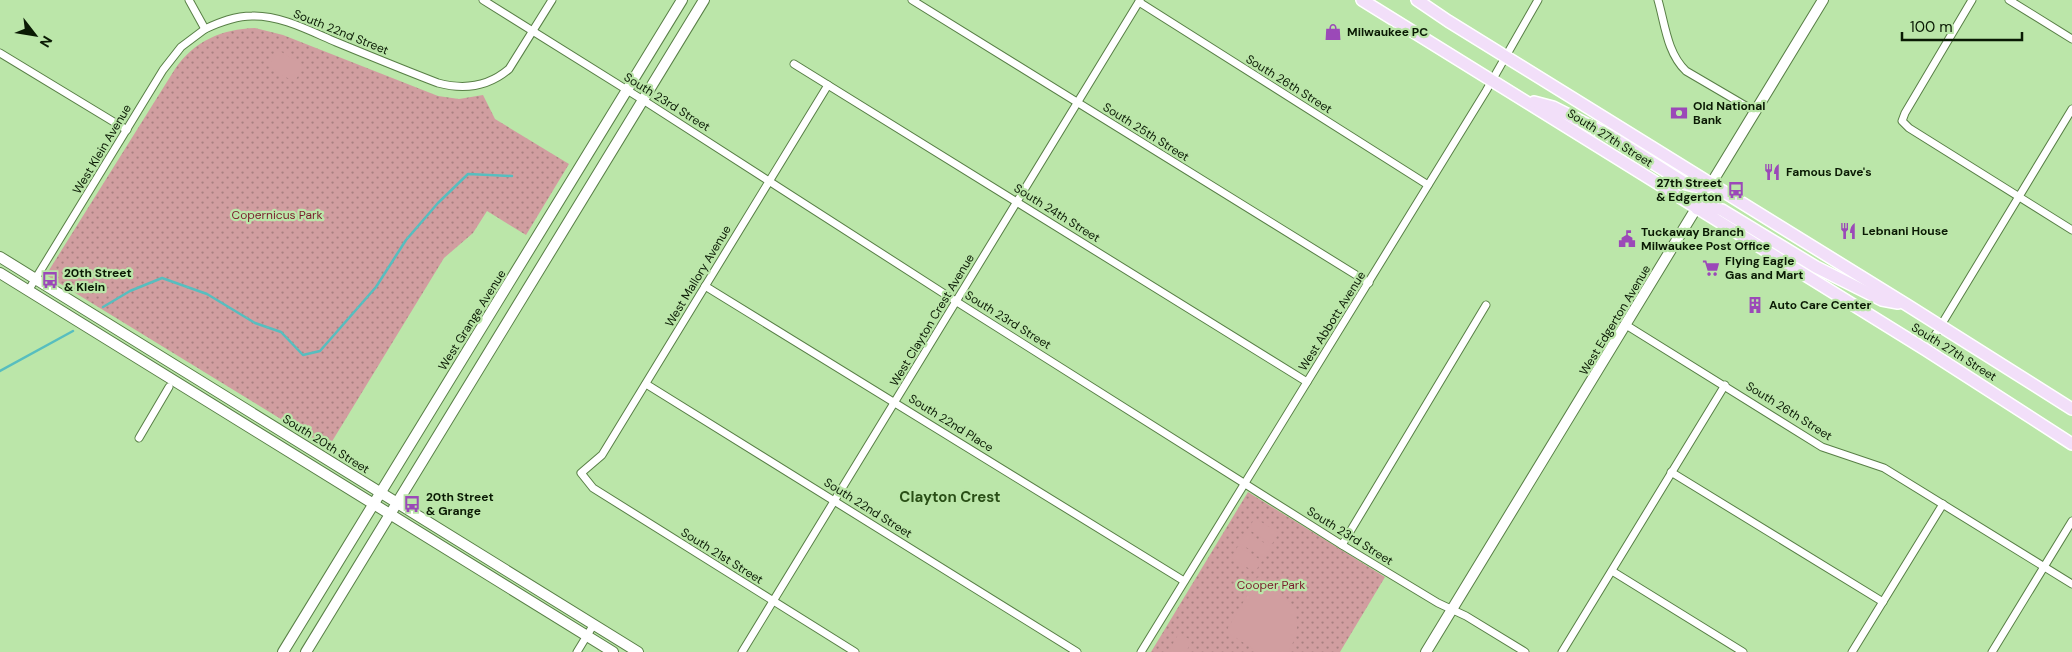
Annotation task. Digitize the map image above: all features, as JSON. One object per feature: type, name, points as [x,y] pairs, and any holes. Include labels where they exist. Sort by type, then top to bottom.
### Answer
[{"type":"main road","name":"South 27th Street","points":[[1362,0],[1926,350],[2072,444]]},
{"type":"main road","name":"South 27th Street","points":[[1417,0],[2072,410]]},
{"type":"main road","points":[[1522,99],[1553,107],[1610,136],[1686,184],[1702,188],[1712,185]]},
{"type":"main road","points":[[1697,209],[1707,206],[1722,210],[1816,267],[1882,300],[1907,305]]},
{"type":"street","points":[[189,0],[205,29]]},
{"type":"street","name":"South 23rd Street","points":[[483,0],[628,90],[957,302],[1342,545],[1438,603],[1452,609],[1525,652]]},
{"type":"street","points":[[533,31],[552,0]]},
{"type":"street","name":"West Grange Avenue","points":[[283,652],[682,0]]},
{"type":"street","points":[[306,652],[704,0]]},
{"type":"street","name":"South 25th Street","points":[[912,0],[1369,283]]},
{"type":"street","name":"West Abbott Avenue","points":[[1141,652],[1369,283],[1492,80],[1538,0]]},
{"type":"street","points":[[1658,0],[1672,53],[1678,64],[1686,71],[1756,112]]},
{"type":"street","name":"West Edgerton Avenue","points":[[1426,652],[1823,0]]},
{"type":"street","points":[[1972,0],[1902,121],[1909,128],[2072,230]]},
{"type":"street","points":[[2009,0],[2072,39]]},
{"type":"street","name":"West Clayton Crest Avenue","points":[[742,652],[1139,1]]},
{"type":"street","name":"South 26th Street","points":[[1139,1],[1428,185]]},
{"type":"street","name":"South 22nd Street","points":[[205,29],[222,21],[236,18],[268,17],[300,27],[438,83],[457,88],[478,85],[499,78],[509,69],[533,31]]},
{"type":"street","name":"West Klein Avenue","points":[[28,291],[172,57],[193,36],[205,29]]},
{"type":"street","points":[[656,43],[672,53]]},
{"type":"street","points":[[0,53],[127,130]]},
{"type":"street","name":"South 24th Street","points":[[794,64],[1308,382]]},
{"type":"street","name":"West Mallory Avenue","points":[[581,473],[602,455],[828,85]]},
{"type":"street","points":[[1926,350],[1942,327],[2072,109]]},
{"type":"street","points":[[602,132],[617,142]]},
{"type":"street","name":"South 20th Street","points":[[0,257],[638,652]]},
{"type":"street","name":"South 20th Street","points":[[0,273],[613,652]]},
{"type":"street","name":"South 22nd Place","points":[[705,286],[1184,581]]},
{"type":"street","points":[[503,293],[519,304]]},
{"type":"street","points":[[1342,545],[1486,305]]},
{"type":"street","name":"South 26th Street","points":[[1626,325],[1822,447],[1884,468],[2072,584]]},
{"type":"street","name":"South 22nd Street","points":[[646,384],[1077,652]]},
{"type":"street","points":[[1562,652],[1724,385]]},
{"type":"street","points":[[138,438],[169,387]]},
{"type":"street","points":[[407,449],[423,460]]},
{"type":"street","points":[[1671,472],[1883,602]]},
{"type":"street","name":"South 21st Street","points":[[581,473],[593,488],[855,652]]},
{"type":"street","points":[[1852,652],[1943,504]]},
{"type":"street","points":[[1992,652],[2072,521]]},
{"type":"street","points":[[345,552],[361,562]]},
{"type":"street","points":[[1612,571],[1744,652]]},
{"type":"street","points":[[577,652],[594,624]]},
{"type":"green space","name":"Copernicus Park","points":[[255,28],[283,35],[438,96],[459,99],[483,95],[495,119],[569,164],[526,235],[487,211],[473,233],[444,258],[328,448],[46,275],[183,59],[210,38],[231,31]]},
{"type":"green space","points":[[278,50],[305,66],[294,82],[268,66]]},
{"type":"green space","name":"Cooper Park","points":[[1248,492],[1385,577],[1340,652],[1151,652]]},
{"type":"green space","points":[[1255,518],[1279,533],[1272,544],[1248,529]]},
{"type":"green space","points":[[1246,532],[1271,547],[1264,558],[1239,543]]},
{"type":"green space","points":[[1238,546],[1262,561],[1255,572],[1231,558]]},
{"type":"green space","points":[[1258,577],[1279,591],[1293,608],[1297,628],[1288,652],[1258,652],[1230,634],[1228,628]]},
{"type":"green space","points":[[1179,633],[1192,641],[1186,652],[1168,652]]},
{"type":"waterway","points":[[103,307],[130,291],[162,278],[207,294],[255,323],[281,332],[303,355],[320,351],[376,287],[406,240],[438,203],[468,174],[512,176]]},
{"type":"waterway","points":[[0,371],[73,331]]},
{"type":"place","name":"Milwaukee PC","points":[[1333,32]]},
{"type":"place","name":"Old National Bank","points":[[1679,113]]},
{"type":"place","name":"Famous Dave's","points":[[1772,172]]},
{"type":"place","name":"27th Street & Edgerton","points":[[1736,190]]},
{"type":"place","name":"Lebnani House","points":[[1848,231]]},
{"type":"place","name":"Tuckaway Branch Milwaukee Post Office","points":[[1627,239]]},
{"type":"place","name":"Flying Eagle Gas and Mart","points":[[1711,268]]},
{"type":"place","name":"20th Street & Klein","points":[[50,280]]},
{"type":"place","name":"Auto Care Center","points":[[1755,305]]},
{"type":"place","name":"20th Street & Grange","points":[[412,504]]},
{"type":"district","name":"Clayton Crest","points":[[950,497]]}]
